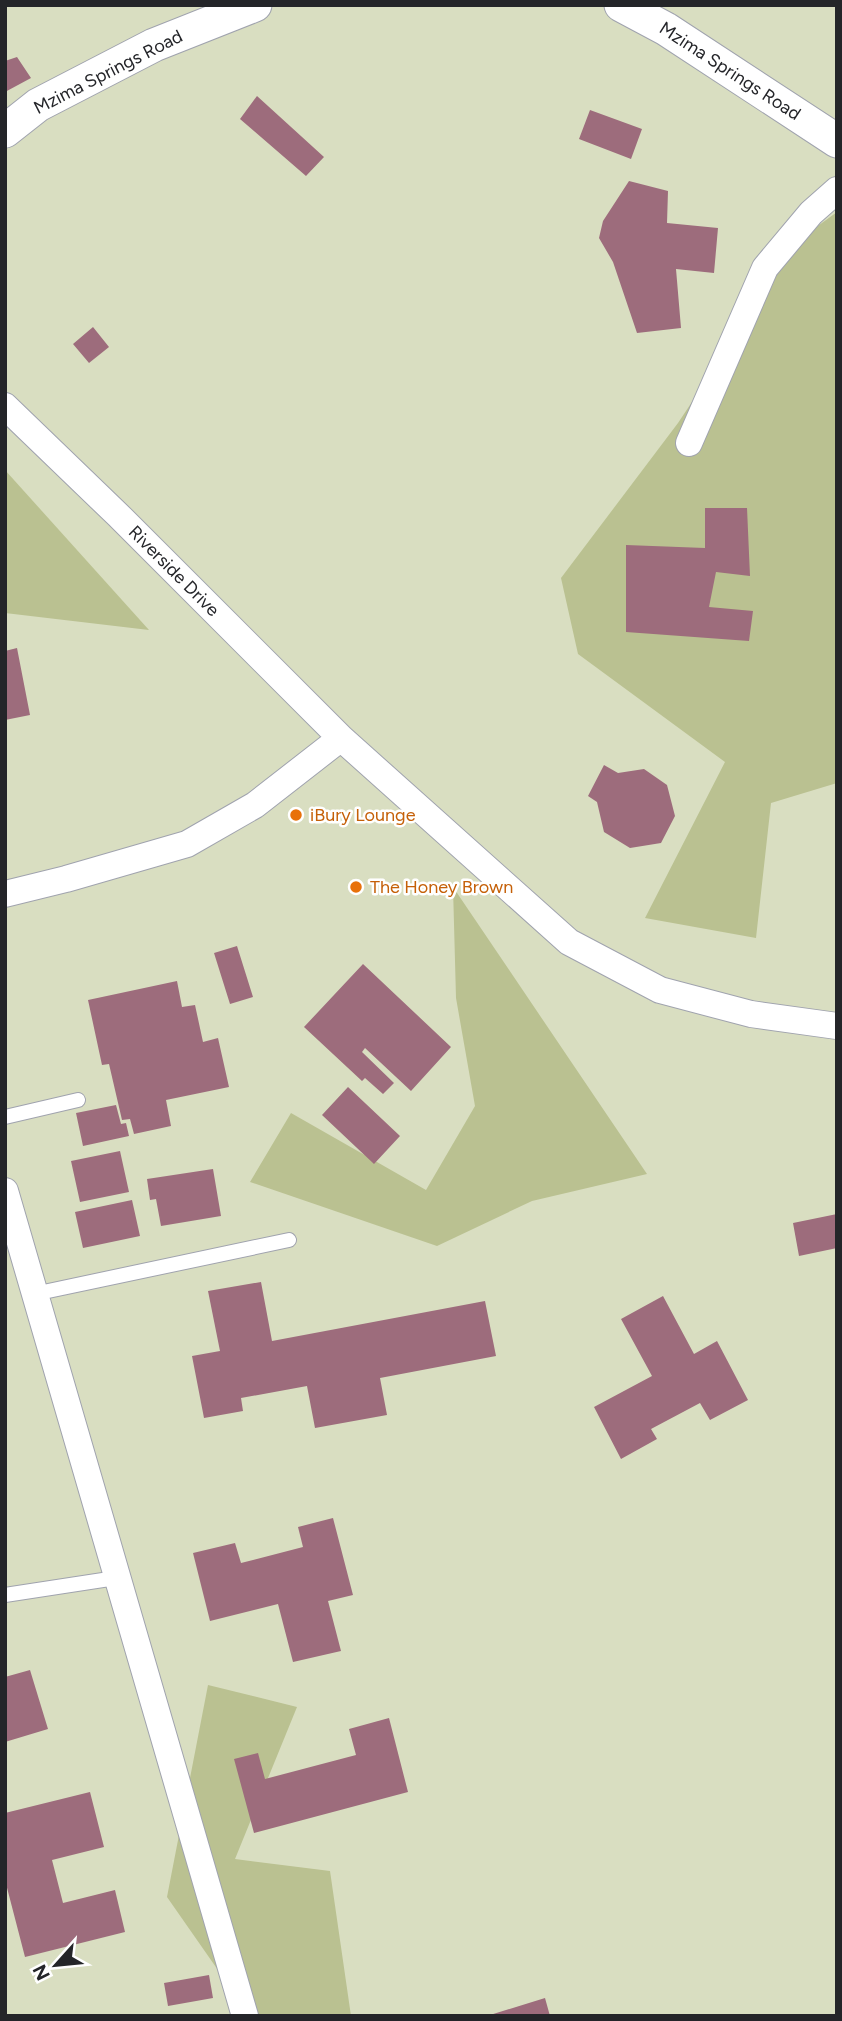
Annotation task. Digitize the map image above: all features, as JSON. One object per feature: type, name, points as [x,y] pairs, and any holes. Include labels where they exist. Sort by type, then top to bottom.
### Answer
[{"type":"street","name":"Mzima Springs Road","points":[[5,131],[38,105],[154,45],[255,5]]},
{"type":"street","name":"Mzima Springs Road","points":[[621,5],[666,29],[837,141]]},
{"type":"street","points":[[689,443],[765,268],[811,214],[837,190]]},
{"type":"street","name":"Riverside Drive","points":[[5,406],[128,524],[341,738],[569,942],[660,990],[751,1014],[837,1026]]},
{"type":"street","points":[[5,894],[66,880],[187,844],[255,805],[341,738]]},
{"type":"street","points":[[5,1191],[245,2016]]},
{"type":"lane","points":[[5,1117],[78,1100]]},
{"type":"lane","points":[[34,1294],[289,1240]]},
{"type":"lane","points":[[5,1595],[116,1578]]},
{"type":"green space","points":[[5,5],[837,5],[837,2016],[5,2016]]},
{"type":"green space","points":[[837,212],[837,783],[771,803],[756,938],[645,918],[725,762],[578,654],[561,578],[678,423],[800,239]]},
{"type":"green space","points":[[5,470],[149,630],[5,613]]},
{"type":"green space","points":[[453,887],[647,1174],[532,1201],[437,1246],[250,1182],[291,1113],[426,1190],[475,1106],[456,998]]},
{"type":"green space","points":[[208,1685],[297,1707],[235,1859],[330,1871],[351,2016],[250,2016],[167,1897]]},
{"type":"building","points":[[17,57],[31,78],[5,92],[5,61]]},
{"type":"building","points":[[257,96],[324,157],[306,176],[240,119]]},
{"type":"building","points":[[590,110],[642,129],[631,159],[579,139]]},
{"type":"building","points":[[629,181],[668,191],[667,223],[718,228],[714,273],[676,269],[681,328],[637,333],[613,262],[599,238],[603,221]]},
{"type":"building","points":[[93,327],[109,347],[89,363],[73,344]]},
{"type":"building","points":[[705,508],[747,508],[750,576],[716,572],[709,607],[753,611],[749,641],[626,632],[626,545],[705,548]]},
{"type":"building","points":[[17,648],[30,715],[5,720],[5,651]]},
{"type":"building","points":[[604,765],[618,773],[644,769],[667,785],[675,816],[661,843],[630,848],[604,832],[597,802],[588,796]]},
{"type":"building","points":[[237,946],[253,997],[230,1004],[214,953]]},
{"type":"building","points":[[363,964],[451,1047],[411,1091],[365,1048],[362,1052],[394,1083],[383,1094],[365,1078],[362,1081],[304,1027]]},
{"type":"building","points":[[177,981],[182,1007],[195,1005],[203,1042],[218,1038],[229,1087],[166,1100],[171,1126],[134,1134],[130,1119],[122,1120],[109,1064],[102,1065],[88,1000]]},
{"type":"building","points":[[348,1087],[400,1136],[374,1164],[322,1115]]},
{"type":"building","points":[[116,1105],[121,1124],[126,1123],[129,1136],[83,1146],[76,1113]]},
{"type":"building","points":[[120,1151],[129,1192],[80,1202],[71,1161]]},
{"type":"building","points":[[213,1169],[221,1216],[161,1226],[156,1199],[150,1200],[147,1179]]},
{"type":"building","points":[[132,1200],[140,1236],[83,1248],[75,1212]]},
{"type":"building","points":[[837,1214],[837,1248],[799,1256],[793,1223]]},
{"type":"building","points":[[261,1282],[272,1341],[485,1301],[496,1356],[380,1378],[387,1415],[315,1428],[307,1386],[241,1398],[243,1411],[204,1418],[192,1356],[220,1351],[208,1291]]},
{"type":"building","points":[[663,1296],[694,1354],[717,1341],[748,1400],[710,1420],[700,1403],[651,1429],[657,1439],[621,1459],[594,1407],[652,1376],[621,1319]]},
{"type":"building","points":[[333,1518],[353,1595],[328,1601],[341,1651],[293,1662],[278,1604],[210,1621],[193,1553],[235,1543],[241,1563],[303,1547],[298,1527]]},
{"type":"building","points":[[30,1670],[48,1729],[5,1742],[5,1677]]},
{"type":"building","points":[[389,1718],[408,1792],[254,1833],[234,1759],[258,1753],[265,1779],[356,1755],[349,1729]]},
{"type":"building","points":[[90,1792],[104,1847],[52,1860],[63,1903],[115,1890],[125,1932],[25,1957],[5,1880],[5,1813]]},
{"type":"building","points":[[209,1975],[213,1998],[168,2006],[164,1983]]},
{"type":"building","points":[[545,1998],[550,2016],[490,2016],[490,2015]]},
{"type":"place","name":"iBury Lounge","points":[[296,815]]},
{"type":"place","name":"The Honey Brown","points":[[356,887]]}]
